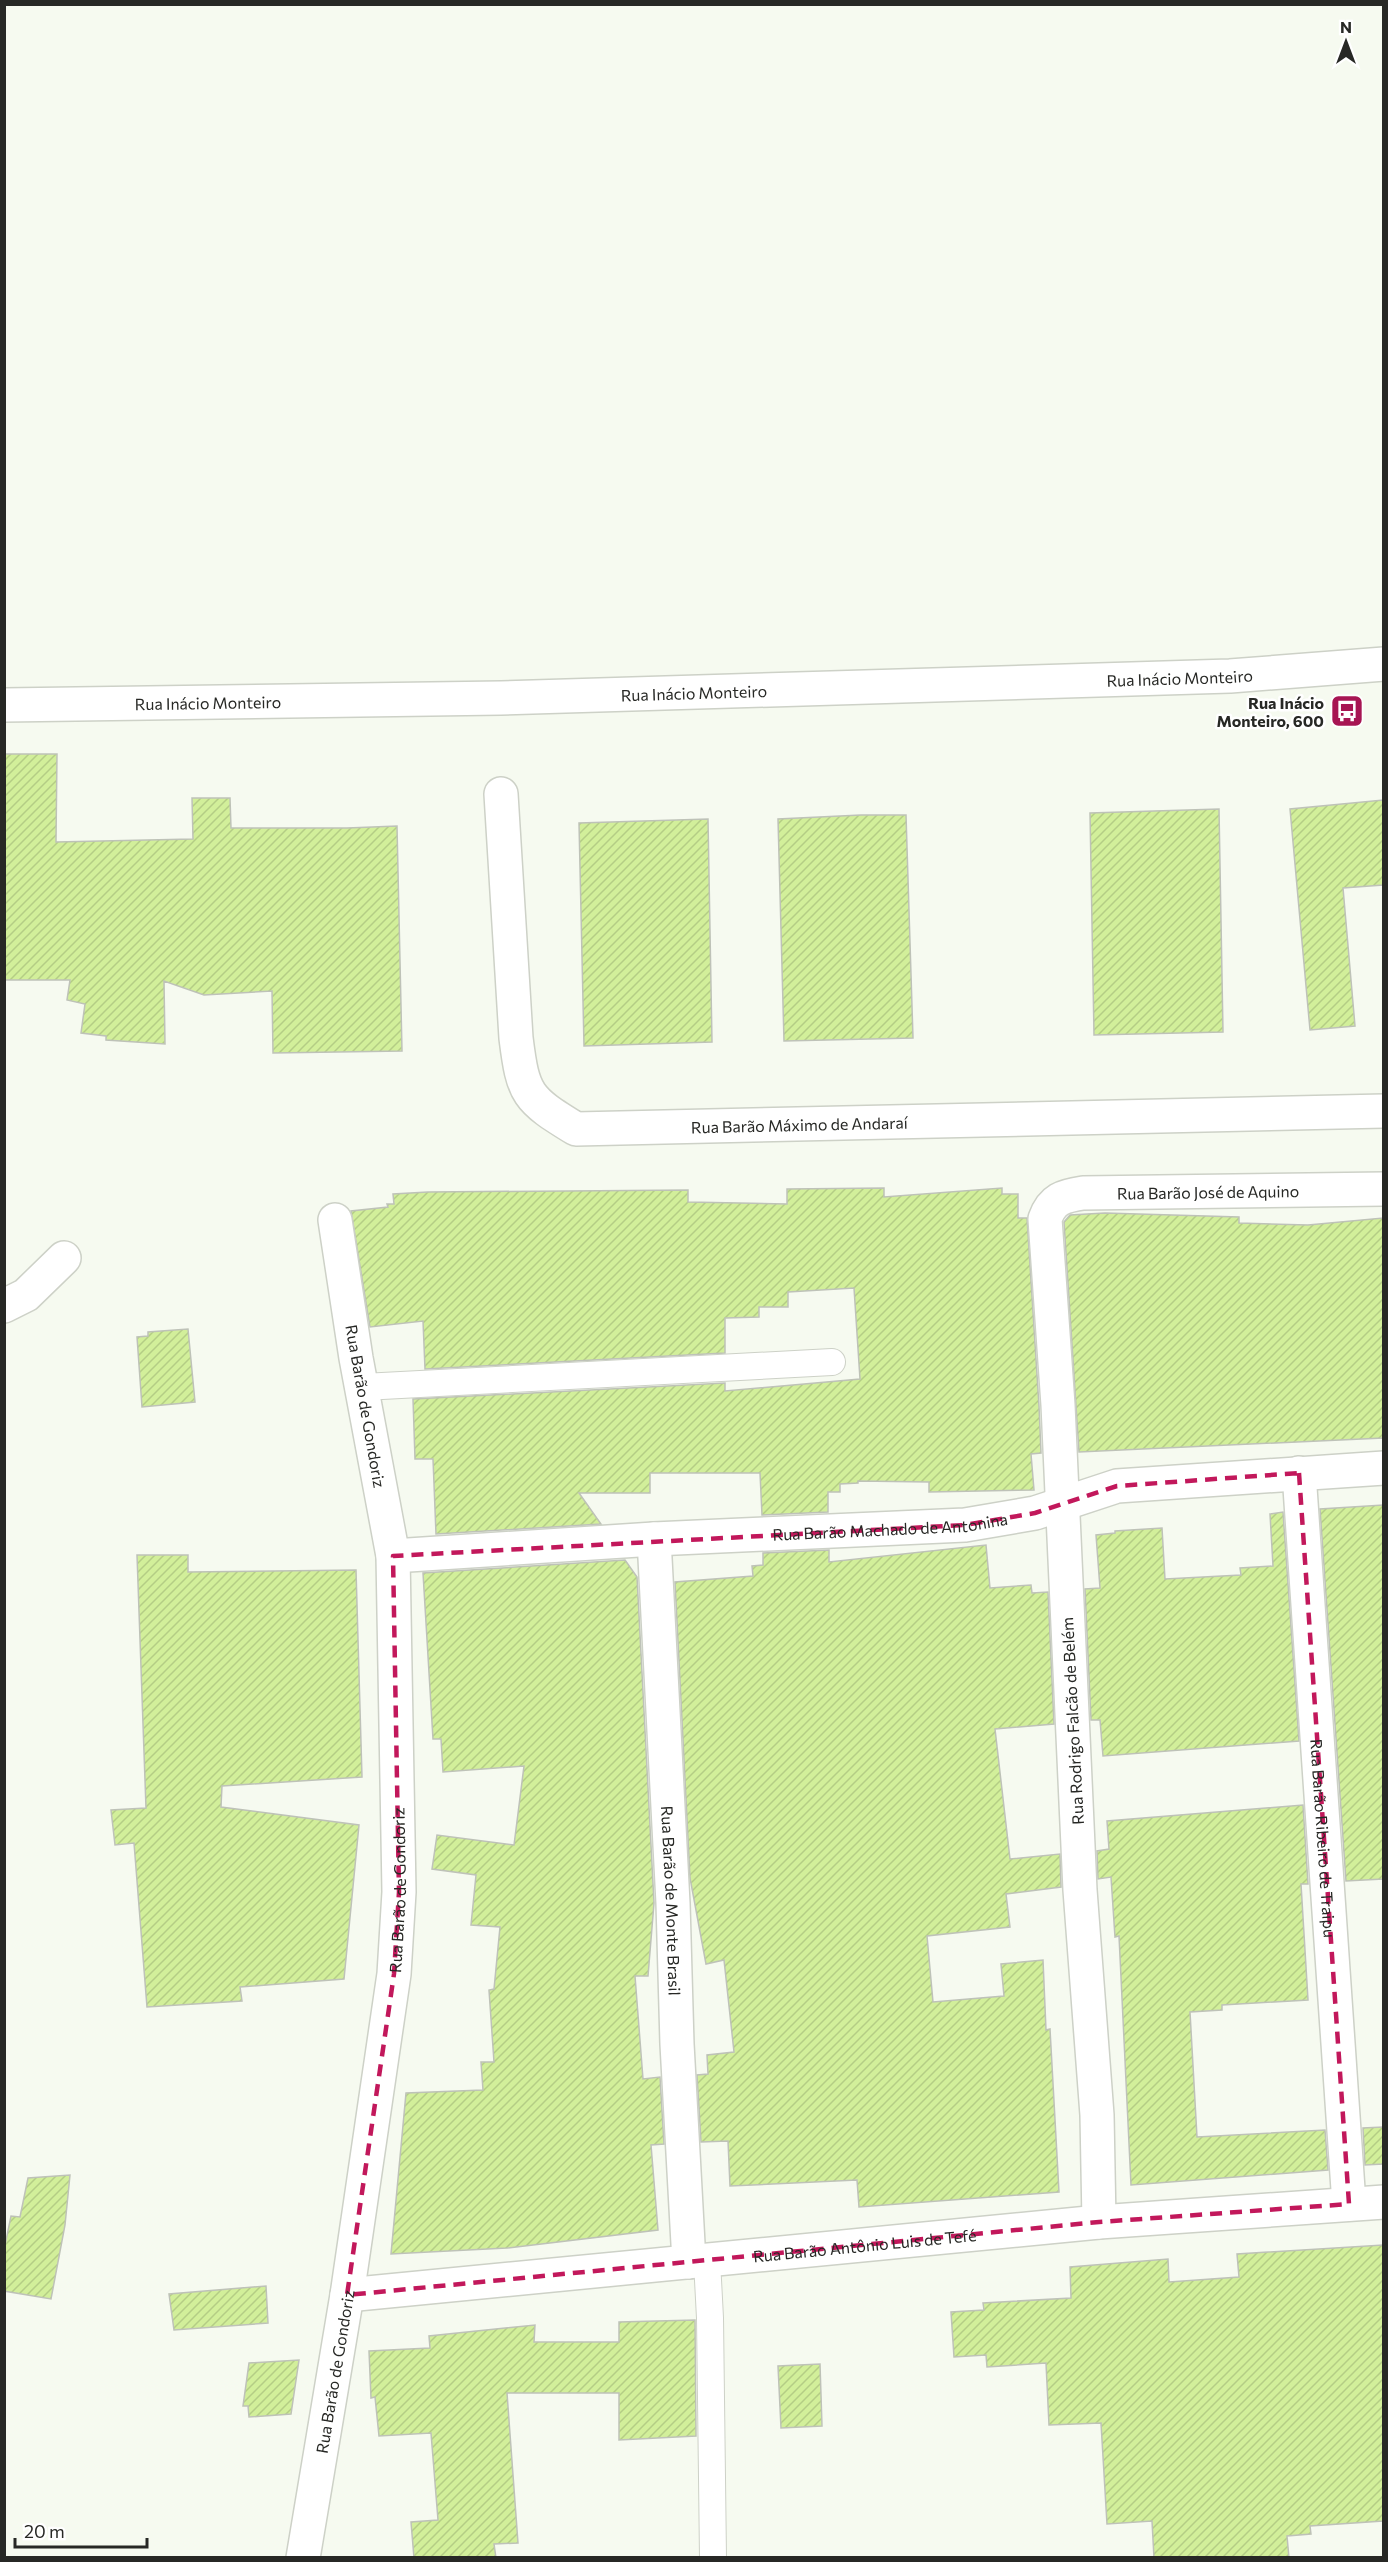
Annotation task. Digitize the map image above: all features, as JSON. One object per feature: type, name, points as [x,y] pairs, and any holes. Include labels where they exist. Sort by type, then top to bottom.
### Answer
[{"type":"street","name":"Rua Inácio Monteiro","points":[[4,705],[501,698],[1230,676],[1383,664]]},
{"type":"street","name":"Rua Barão Máximo de Andaraí","points":[[501,794],[516,1038],[521,1076],[531,1097],[550,1113],[576,1129],[1383,1111]]},
{"type":"street","name":"Rua Barão José de Aquino","points":[[1045,1219],[1049,1208],[1055,1201],[1065,1196],[1083,1193],[1383,1189]]},
{"type":"street","name":"Rua Rodrigo Falcão de Belém","points":[[1045,1219],[1062,1503],[1080,1890],[1096,2115],[1099,2222]]},
{"type":"street","name":"Rua Barão de Gondoriz","points":[[303,2558],[347,2295],[394,1974],[399,1892],[393,1556],[335,1220]]},
{"type":"street","points":[[4,1306],[26,1295],[64,1258]]},
{"type":"street","name":"Rua Barão Machado de Antonina","points":[[393,1556],[654,1539],[965,1525],[1035,1513],[1117,1486],[1383,1468]]},
{"type":"street","name":"Rua Barão Ribeiro de Traipu","points":[[1299,1473],[1349,2204]]},
{"type":"street","name":"Rua Barão de Monte Brasil","points":[[654,1539],[673,1903],[677,2044],[698,2262]]},
{"type":"street","name":"Rua Barão Antônio Luis de Tefé","points":[[347,2295],[1099,2222],[1383,2202]]},
{"type":"lane","points":[[363,1387],[832,1362]]},
{"type":"lane","points":[[698,2262],[710,2318],[713,2558]]},
{"type":"highlighted area","points":[[1299,1473],[1349,2204],[1099,2222],[347,2295],[394,1974],[399,1892],[393,1556],[965,1525],[1035,1513],[1117,1486]]},
{"type":"building","points":[[4,754],[57,754],[56,842],[193,839],[192,798],[230,798],[231,828],[397,826],[402,1051],[273,1053],[272,991],[204,995],[164,981],[165,1044],[106,1040],[106,1036],[81,1033],[85,1004],[67,1000],[70,980],[4,980]]},
{"type":"building","points":[[1383,800],[1383,885],[1343,888],[1355,1026],[1310,1030],[1290,809]]},
{"type":"building","points":[[1219,809],[1223,1032],[1094,1035],[1090,813]]},
{"type":"building","points":[[906,815],[913,1038],[784,1041],[778,819]]},
{"type":"building","points":[[708,819],[712,1042],[584,1046],[579,823]]},
{"type":"building","points":[[884,1188],[884,1197],[1002,1188],[1002,1194],[1018,1194],[1018,1218],[1027,1218],[1039,1406],[1041,1453],[1031,1454],[1034,1490],[929,1492],[929,1482],[858,1481],[858,1483],[840,1484],[840,1492],[828,1492],[828,1512],[762,1515],[760,1473],[650,1473],[650,1493],[579,1493],[601,1524],[436,1534],[433,1459],[415,1459],[413,1399],[725,1383],[725,1391],[860,1379],[854,1288],[788,1292],[788,1307],[759,1307],[759,1317],[725,1318],[725,1353],[425,1369],[423,1321],[370,1327],[351,1211],[388,1207],[387,1204],[394,1204],[393,1194],[428,1192],[688,1190],[688,1202],[787,1204],[787,1189]]},
{"type":"building","points":[[1105,1213],[1239,1217],[1239,1223],[1308,1225],[1383,1218],[1383,1438],[1079,1452],[1064,1222],[1070,1215]]},
{"type":"building","points":[[188,1329],[195,1402],[142,1407],[137,1337],[148,1336],[148,1332]]},
{"type":"building","points":[[1383,1505],[1383,1879],[1346,1881],[1320,1509]]},
{"type":"building","points":[[1283,1512],[1299,1741],[1103,1756],[1100,1720],[1091,1720],[1085,1589],[1100,1588],[1096,1535],[1115,1533],[1115,1531],[1162,1528],[1165,1579],[1241,1575],[1240,1568],[1273,1566],[1270,1514]]},
{"type":"building","points":[[986,1545],[990,1588],[1031,1585],[1032,1593],[1048,1592],[1054,1724],[995,1729],[1010,1859],[1060,1854],[1061,1887],[1006,1894],[1010,1927],[927,1936],[933,2002],[1004,1996],[1001,1964],[1043,1960],[1046,2030],[1050,2029],[1059,2192],[859,2207],[857,2180],[730,2186],[728,2141],[701,2142],[697,2075],[708,2074],[707,2055],[734,2052],[724,1960],[706,1964],[690,1878],[675,1582],[753,1576],[752,1566],[763,1565],[763,1553],[829,1550],[829,1562]]},
{"type":"building","points":[[137,1555],[188,1555],[188,1572],[356,1570],[362,1777],[222,1786],[221,1807],[359,1825],[344,1979],[240,1987],[242,2001],[147,2007],[134,1843],[115,1845],[111,1810],[146,1808]]},
{"type":"building","points":[[625,1560],[637,1577],[654,1903],[648,1976],[635,1976],[643,2079],[660,2077],[664,2144],[651,2145],[658,2230],[507,2248],[391,2254],[406,2093],[483,2090],[481,2062],[494,2062],[489,1990],[494,1989],[500,1927],[471,1925],[476,1875],[432,1869],[437,1835],[514,1845],[524,1766],[443,1772],[441,1739],[433,1739],[423,1573]]},
{"type":"building","points":[[1303,1805],[1308,1884],[1301,1884],[1308,2000],[1222,2005],[1222,2010],[1190,2012],[1197,2137],[1325,2130],[1328,2170],[1131,2185],[1119,1936],[1115,1937],[1111,1877],[1098,1879],[1097,1851],[1109,1849],[1107,1821]]},
{"type":"building","points":[[1383,2127],[1383,2164],[1365,2165],[1363,2128]]},
{"type":"building","points":[[70,2175],[65,2225],[51,2299],[4,2291],[4,2250],[11,2216],[20,2217],[28,2178]]},
{"type":"building","points":[[1383,2245],[1383,2521],[1310,2526],[1311,2534],[1287,2536],[1289,2558],[1154,2558],[1152,2521],[1107,2524],[1101,2423],[1049,2425],[1046,2363],[987,2367],[986,2355],[954,2357],[951,2312],[984,2310],[983,2303],[1071,2298],[1070,2267],[1168,2259],[1169,2282],[1239,2277],[1237,2254]]},
{"type":"building","points":[[266,2286],[268,2323],[174,2330],[169,2294]]},
{"type":"building","points":[[695,2320],[696,2436],[619,2440],[619,2393],[507,2393],[518,2543],[494,2544],[496,2558],[414,2558],[411,2522],[438,2520],[431,2433],[379,2436],[375,2397],[371,2398],[369,2351],[430,2348],[429,2336],[535,2325],[534,2342],[619,2342],[619,2322]]},
{"type":"building","points":[[299,2360],[291,2414],[249,2417],[248,2406],[243,2406],[249,2363]]},
{"type":"building","points":[[820,2364],[822,2426],[781,2428],[778,2366]]},
{"type":"place","name":"Rua Inácio Monteiro, 600","points":[[1347,711]]}]
